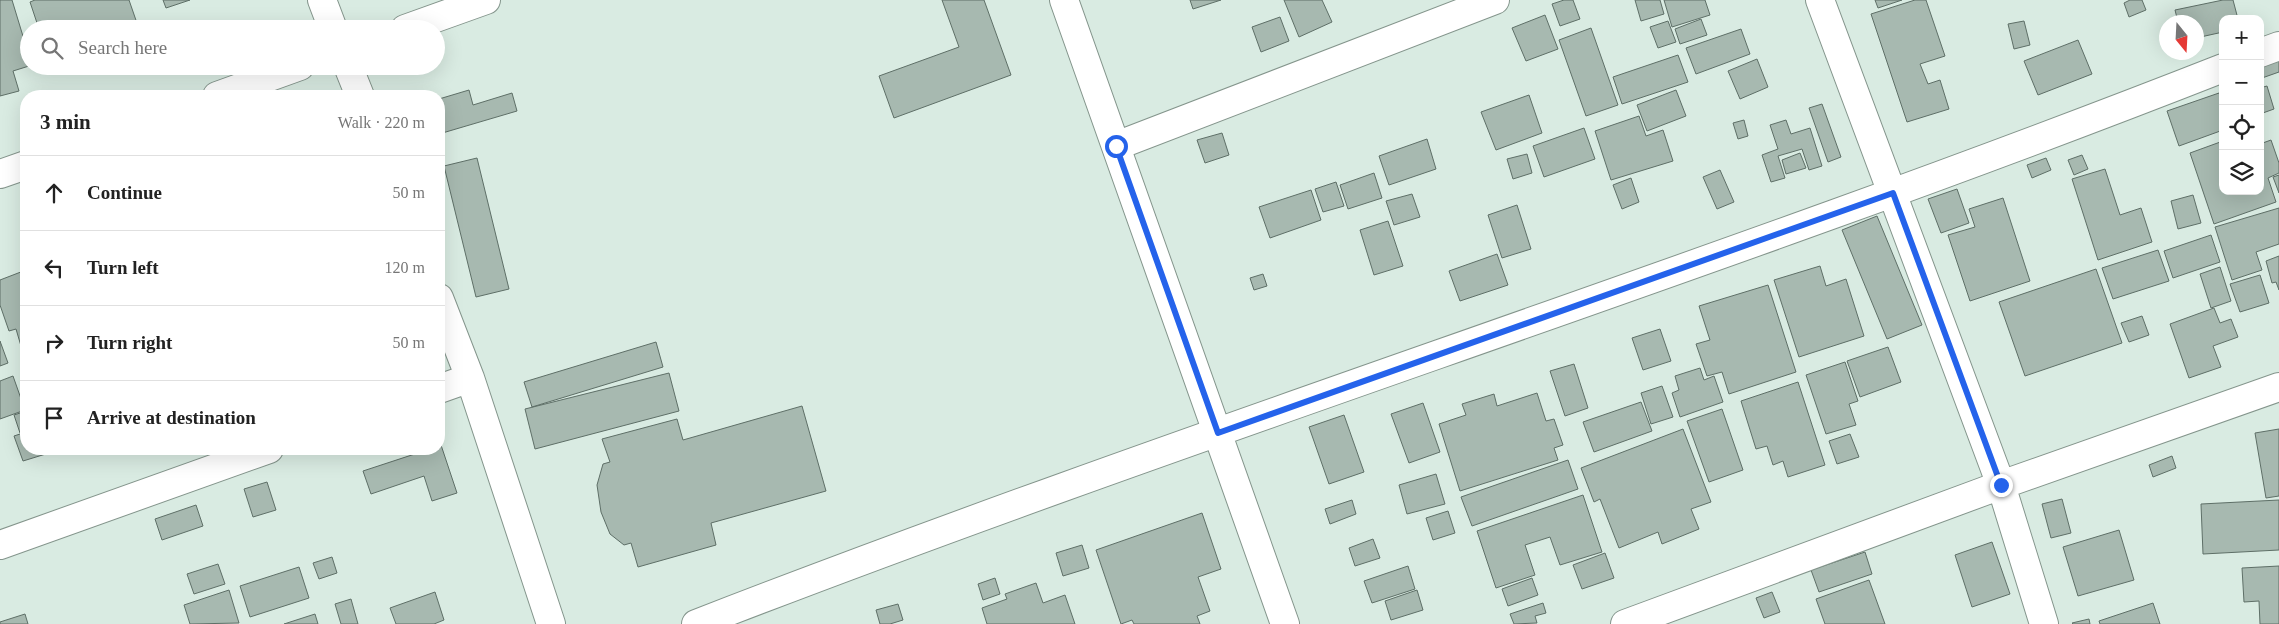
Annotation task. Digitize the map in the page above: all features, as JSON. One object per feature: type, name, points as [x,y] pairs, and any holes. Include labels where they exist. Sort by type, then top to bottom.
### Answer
[{"type":"street","points":[[322,0],[330,20]]},
{"type":"street","points":[[430,20],[486,0]]},
{"type":"street","points":[[1064,0],[1285,624]]},
{"type":"street","points":[[1116,146],[1494,0]]},
{"type":"street","points":[[1820,0],[2001,485],[2044,624]]},
{"type":"street","points":[[2264,52],[2279,46]]},
{"type":"street","points":[[696,624],[890,549],[1893,193],[2219,70]]},
{"type":"street","points":[[234,90],[275,75]]},
{"type":"street","points":[[352,75],[358,90]]},
{"type":"street","points":[[0,174],[20,167]]},
{"type":"street","points":[[445,313],[470,378],[551,624]]},
{"type":"street","points":[[445,387],[470,378]]},
{"type":"street","points":[[1625,624],[2001,485],[2279,387]]},
{"type":"street","points":[[0,545],[252,455]]},
{"type":"building","points":[[0,0],[12,0],[20,26],[20,69],[13,71],[19,91],[0,96]]},
{"type":"building","points":[[35,0],[129,0],[136,20],[36,20],[30,2]]},
{"type":"building","points":[[163,0],[190,0],[166,8]]},
{"type":"building","points":[[942,0],[984,0],[1011,75],[894,118],[879,76],[959,47]]},
{"type":"building","points":[[1190,0],[1221,0],[1193,9]]},
{"type":"building","points":[[1284,0],[1322,0],[1332,22],[1299,37]]},
{"type":"building","points":[[1564,0],[1573,0],[1580,19],[1560,26],[1552,4]]},
{"type":"building","points":[[1635,0],[1660,0],[1664,14],[1641,21]]},
{"type":"building","points":[[1664,0],[1705,0],[1710,15],[1672,27]]},
{"type":"building","points":[[1875,0],[1902,0],[1878,8]]},
{"type":"building","points":[[1915,0],[1926,0],[1945,56],[1920,64],[1928,84],[1940,80],[1949,109],[1907,122],[1871,14]]},
{"type":"building","points":[[2130,0],[2142,0],[2146,10],[2129,17],[2124,3]]},
{"type":"building","points":[[2223,0],[2233,0],[2237,15],[2219,15],[2219,33],[2204,36],[2204,15],[2176,15],[2175,10]]},
{"type":"building","points":[[1545,15],[1558,49],[1526,61],[1512,28]]},
{"type":"building","points":[[1280,17],[1289,41],[1261,52],[1252,27]]},
{"type":"building","points":[[1701,19],[1707,35],[1680,44],[1675,29]]},
{"type":"building","points":[[1668,21],[1676,42],[1658,48],[1650,27]]},
{"type":"building","points":[[2024,21],[2030,45],[2014,49],[2008,24]]},
{"type":"building","points":[[1591,28],[1618,105],[1586,116],[1559,40]]},
{"type":"building","points":[[1741,29],[1750,54],[1696,74],[1686,48]]},
{"type":"building","points":[[2078,40],[2092,74],[2038,95],[2024,61]]},
{"type":"building","points":[[2279,53],[2279,72],[2264,77],[2264,58]]},
{"type":"building","points":[[1678,55],[1688,82],[1622,104],[1613,77]]},
{"type":"building","points":[[1757,59],[1768,87],[1740,99],[1728,71]]},
{"type":"building","points":[[2267,86],[2274,109],[2264,113],[2264,105],[2264,87]]},
{"type":"building","points":[[469,90],[473,105],[512,93],[517,111],[445,132],[445,97]]},
{"type":"building","points":[[1676,90],[1686,116],[1647,131],[1637,105]]},
{"type":"building","points":[[2219,93],[2219,131],[2179,146],[2167,111]]},
{"type":"building","points":[[1529,95],[1542,133],[1496,150],[1481,112]]},
{"type":"building","points":[[1822,104],[1841,157],[1828,162],[1809,108]]},
{"type":"building","points":[[1639,116],[1646,136],[1663,130],[1673,161],[1611,180],[1595,131]]},
{"type":"building","points":[[1744,120],[1748,136],[1738,139],[1733,123]]},
{"type":"building","points":[[1786,120],[1791,134],[1810,128],[1822,166],[1809,170],[1802,149],[1778,156],[1785,178],[1771,182],[1762,155],[1778,149],[1770,125]]},
{"type":"building","points":[[1584,128],[1595,159],[1544,177],[1533,146]]},
{"type":"building","points":[[1222,133],[1229,155],[1205,163],[1197,140]]},
{"type":"building","points":[[1427,139],[1436,169],[1389,185],[1379,156]]},
{"type":"building","points":[[2271,140],[2279,163],[2279,173],[2268,178],[2276,202],[2214,224],[2190,153],[2219,142],[2219,195],[2264,195],[2264,143]]},
{"type":"building","points":[[1800,153],[1806,168],[1786,174],[1782,160]]},
{"type":"building","points":[[1527,154],[1532,173],[1513,179],[1507,159]]},
{"type":"building","points":[[2082,155],[2088,169],[2074,175],[2068,160]]},
{"type":"building","points":[[477,158],[509,289],[476,297],[445,166]]},
{"type":"building","points":[[2046,158],[2051,170],[2032,178],[2027,165]]},
{"type":"building","points":[[2105,169],[2120,215],[2141,208],[2152,242],[2098,260],[2072,179]]},
{"type":"building","points":[[1720,170],[1734,202],[1717,209],[1703,177]]},
{"type":"building","points":[[1374,173],[1382,198],[1348,209],[1340,185]]},
{"type":"building","points":[[2279,175],[2279,193],[2273,177]]},
{"type":"building","points":[[1631,178],[1639,202],[1622,209],[1613,185]]},
{"type":"building","points":[[1336,182],[1344,206],[1323,212],[1315,189]]},
{"type":"building","points":[[1957,189],[1969,223],[1941,233],[1928,199]]},
{"type":"building","points":[[1311,190],[1321,220],[1270,238],[1259,207]]},
{"type":"building","points":[[1412,194],[1420,217],[1394,225],[1386,201]]},
{"type":"building","points":[[2193,195],[2201,223],[2178,229],[2171,201]]},
{"type":"building","points":[[2003,198],[2030,281],[1970,301],[1948,235],[1975,227],[1969,209]]},
{"type":"building","points":[[1517,205],[1531,249],[1502,258],[1488,215]]},
{"type":"building","points":[[2279,208],[2279,244],[2256,252],[2262,270],[2232,280],[2215,227]]},
{"type":"building","points":[[1877,216],[1922,325],[1887,339],[1842,230]]},
{"type":"building","points":[[1388,221],[1403,266],[1374,275],[1360,230]]},
{"type":"building","points":[[2211,235],[2220,262],[2173,278],[2164,251]]},
{"type":"building","points":[[2158,250],[2169,281],[2113,299],[2102,268]]},
{"type":"building","points":[[1497,254],[1508,285],[1460,301],[1449,271]]},
{"type":"building","points":[[2279,256],[2279,290],[2276,282],[2272,283],[2266,261]]},
{"type":"building","points":[[1820,266],[1826,286],[1846,279],[1864,336],[1799,357],[1774,280]]},
{"type":"building","points":[[2220,267],[2231,301],[2211,308],[2200,274]]},
{"type":"building","points":[[2096,269],[2122,343],[2025,376],[1999,302]]},
{"type":"building","points":[[20,272],[20,343],[16,329],[9,331],[0,305],[0,280]]},
{"type":"building","points":[[1263,274],[1267,286],[1254,290],[1250,278]]},
{"type":"building","points":[[2260,275],[2269,303],[2240,312],[2230,284]]},
{"type":"building","points":[[1768,285],[1796,372],[1729,394],[1722,372],[1707,376],[1696,344],[1710,340],[1699,306]]},
{"type":"building","points":[[2214,308],[2220,323],[2231,319],[2238,337],[2213,346],[2221,367],[2189,378],[2170,324]]},
{"type":"building","points":[[2142,316],[2149,335],[2129,342],[2121,323]]},
{"type":"building","points":[[1660,329],[1671,361],[1643,370],[1632,338]]},
{"type":"building","points":[[0,341],[8,363],[0,366]]},
{"type":"building","points":[[656,342],[663,367],[532,407],[524,382]]},
{"type":"building","points":[[1888,347],[1901,382],[1860,397],[1847,361]]},
{"type":"building","points":[[1845,362],[1858,401],[1849,404],[1856,425],[1826,434],[1806,375]]},
{"type":"building","points":[[1574,364],[1588,408],[1565,416],[1550,371]]},
{"type":"building","points":[[1700,368],[1704,380],[1714,376],[1723,402],[1680,417],[1672,393],[1679,390],[1675,376]]},
{"type":"building","points":[[669,373],[679,411],[535,449],[525,409]]},
{"type":"building","points":[[13,376],[20,396],[20,412],[0,419],[0,381]]},
{"type":"building","points":[[1798,382],[1825,465],[1788,477],[1783,461],[1773,465],[1767,446],[1756,449],[1741,401]]},
{"type":"building","points":[[1662,386],[1673,417],[1651,424],[1641,393]]},
{"type":"building","points":[[1537,393],[1546,421],[1554,419],[1563,445],[1554,448],[1558,460],[1460,491],[1439,424],[1466,415],[1462,404],[1494,394],[1497,406]]},
{"type":"building","points":[[1641,402],[1652,431],[1594,452],[1583,422]]},
{"type":"building","points":[[1423,403],[1440,452],[1409,463],[1391,414]]},
{"type":"building","points":[[802,406],[826,491],[711,523],[716,545],[638,567],[631,543],[624,545],[610,534],[601,512],[597,485],[603,464],[610,462],[602,439],[677,419],[683,440]]},
{"type":"building","points":[[1722,409],[1743,470],[1709,482],[1687,421]]},
{"type":"building","points":[[20,413],[20,433],[14,415]]},
{"type":"building","points":[[1344,415],[1364,472],[1329,484],[1309,427]]},
{"type":"building","points":[[1683,429],[1711,502],[1691,509],[1699,529],[1662,544],[1658,532],[1619,548],[1600,499],[1594,502],[1581,468]]},
{"type":"building","points":[[2279,429],[2279,496],[2266,498],[2255,433]]},
{"type":"building","points":[[20,434],[20,453],[14,436]]},
{"type":"building","points":[[1850,434],[1859,457],[1837,464],[1829,441]]},
{"type":"building","points":[[21,455],[42,455],[23,461]]},
{"type":"building","points":[[412,455],[444,455],[457,493],[432,501],[424,476],[371,494],[363,471]]},
{"type":"building","points":[[2172,456],[2176,468],[2153,477],[2149,465]]},
{"type":"building","points":[[1568,460],[1578,489],[1472,526],[1461,497]]},
{"type":"building","points":[[1436,474],[1445,504],[1407,514],[1399,485]]},
{"type":"building","points":[[267,482],[276,510],[253,517],[244,489]]},
{"type":"building","points":[[1583,495],[1602,552],[1560,565],[1550,537],[1525,545],[1535,575],[1496,588],[1477,531]]},
{"type":"building","points":[[2062,499],[2071,533],[2051,538],[2042,504]]},
{"type":"building","points":[[1352,500],[1356,514],[1330,524],[1325,509]]},
{"type":"building","points":[[2279,500],[2279,550],[2203,554],[2201,504]]},
{"type":"building","points":[[196,505],[203,526],[162,540],[155,519]]},
{"type":"building","points":[[1448,511],[1455,533],[1433,540],[1426,518]]},
{"type":"building","points":[[1202,513],[1221,569],[1198,577],[1210,611],[1197,616],[1200,624],[1134,624],[1132,620],[1121,624],[1096,550]]},
{"type":"building","points":[[2119,530],[2134,580],[2078,596],[2063,547]]},
{"type":"building","points":[[1373,539],[1380,558],[1355,566],[1349,548]]},
{"type":"building","points":[[1992,542],[2010,594],[1972,607],[1955,555]]},
{"type":"building","points":[[1082,545],[1089,568],[1063,576],[1056,553]]},
{"type":"building","points":[[1865,552],[1872,574],[1819,592],[1811,570]]},
{"type":"building","points":[[1605,553],[1614,578],[1582,589],[1573,565]]},
{"type":"building","points":[[332,557],[337,573],[319,579],[313,563]]},
{"type":"building","points":[[218,564],[225,584],[194,594],[187,574]]},
{"type":"building","points":[[1408,566],[1415,589],[1372,603],[1364,581]]},
{"type":"building","points":[[2279,566],[2279,624],[2260,624],[2259,601],[2244,602],[2242,568]]},
{"type":"building","points":[[299,567],[309,598],[250,617],[240,586]]},
{"type":"building","points":[[995,578],[1000,594],[983,600],[978,584]]},
{"type":"building","points":[[1532,578],[1538,595],[1508,606],[1502,589]]},
{"type":"building","points":[[1869,580],[1885,624],[1825,624],[1816,599]]},
{"type":"building","points":[[1036,583],[1043,603],[1065,595],[1075,624],[987,624],[982,608],[1007,599],[1005,594]]},
{"type":"building","points":[[229,590],[239,623],[190,624],[184,605]]},
{"type":"building","points":[[1417,590],[1423,610],[1391,620],[1385,601]]},
{"type":"building","points":[[435,592],[444,620],[434,624],[396,624],[390,608]]},
{"type":"building","points":[[1772,592],[1780,612],[1764,618],[1756,598]]},
{"type":"building","points":[[351,599],[358,624],[341,624],[335,604]]},
{"type":"building","points":[[1543,603],[1546,613],[1535,616],[1537,623],[1514,624],[1510,614]]},
{"type":"building","points":[[2153,603],[2160,624],[2100,624],[2099,621]]},
{"type":"building","points":[[898,604],[903,620],[890,624],[880,624],[876,610]]},
{"type":"building","points":[[25,614],[28,624],[0,624],[0,622]]},
{"type":"building","points":[[315,614],[318,624],[284,624]]},
{"type":"building","points":[[2089,619],[2090,624],[2072,623]]},
{"type":"route","points":[[1116,146],[1218,433],[1893,193],[2001,485]]}]
